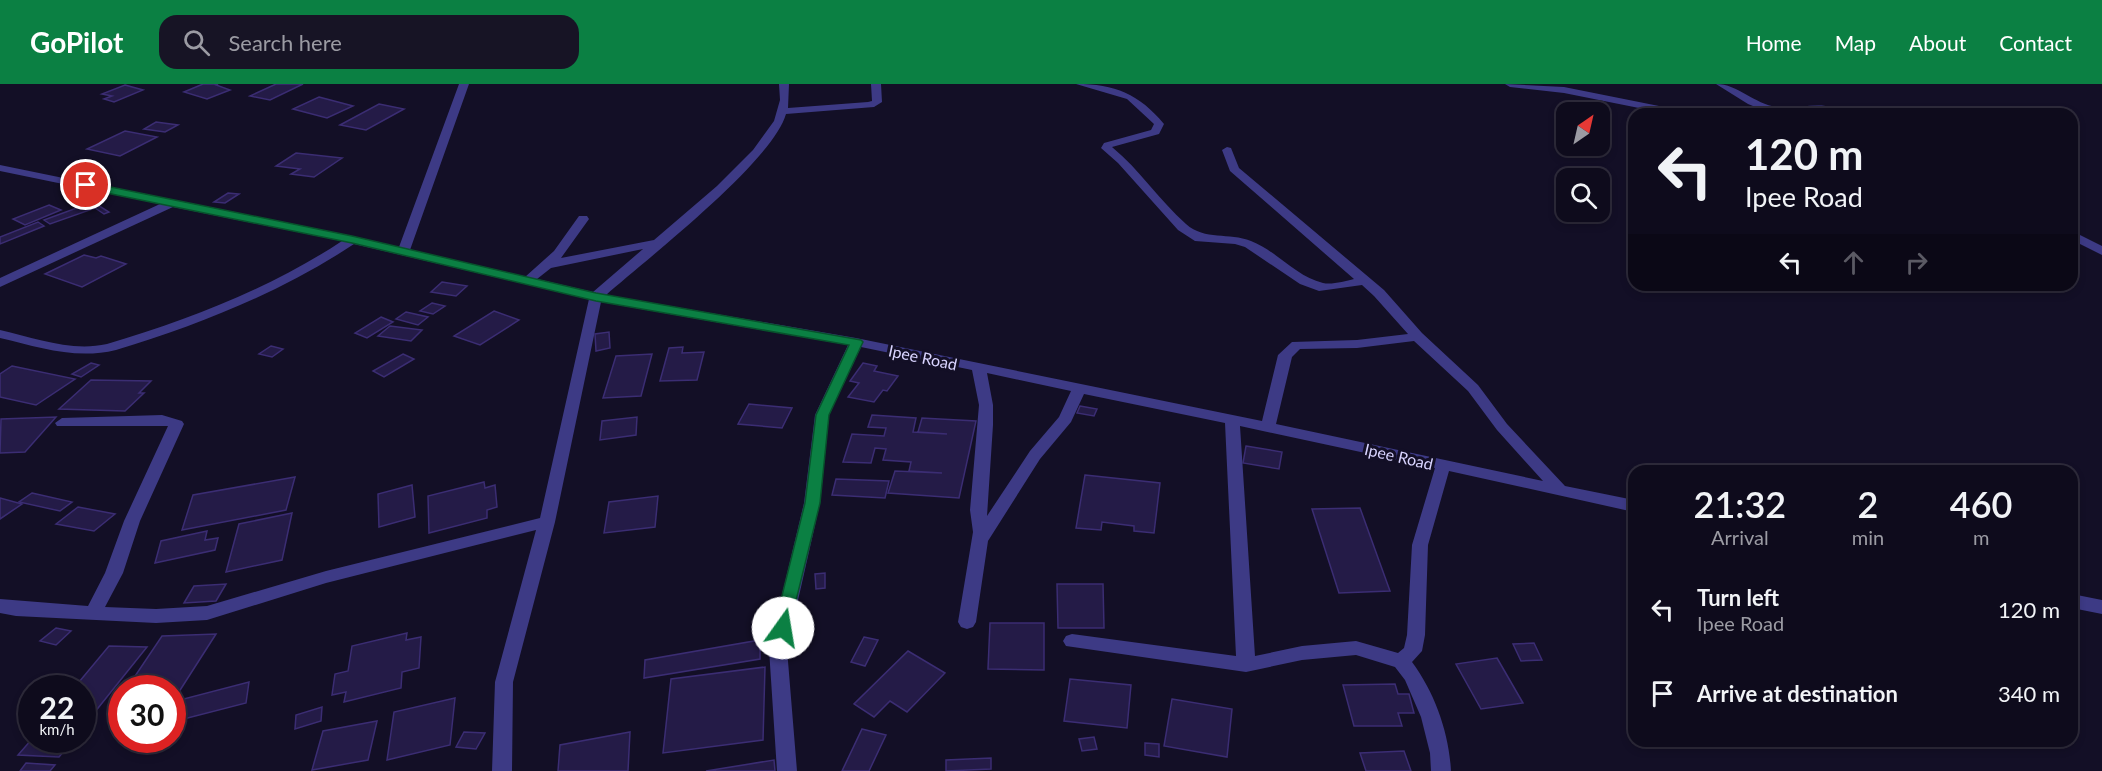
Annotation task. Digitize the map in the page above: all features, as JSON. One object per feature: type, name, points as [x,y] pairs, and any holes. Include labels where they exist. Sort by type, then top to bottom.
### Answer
[{"type":"street","points":[[403,253],[464,84]]},
{"type":"street","points":[[502,771],[504,682],[547,522],[596,297],[721,188],[757,152],[779,121],[785,100],[784,84]]},
{"type":"street","points":[[782,111],[870,105],[877,102],[876,84]]},
{"type":"street","points":[[1082,84],[1131,97],[1159,124],[1155,132],[1108,145],[1106,148],[1122,161],[1182,227],[1198,238],[1236,240],[1250,244],[1305,281],[1324,288],[1365,281]]},
{"type":"street","points":[[1510,84],[1574,92],[1654,108]]},
{"type":"street","points":[[1721,84],[1750,102],[1767,108]]},
{"type":"street","points":[[1800,108],[1810,106],[1818,108]]},
{"type":"street","points":[[1227,150],[1234,169],[1278,209],[1379,293],[1417,336],[1473,388],[1502,427],[1560,490]]},
{"type":"street","name":"Ipee Road","points":[[0,168],[352,240],[596,297],[856,342],[1628,505]]},
{"type":"street","points":[[0,283],[171,203]]},
{"type":"street","points":[[526,282],[551,264],[570,241],[583,219]]},
{"type":"street","points":[[2078,239],[2102,251]]},
{"type":"street","points":[[0,333],[87,351],[107,347],[196,319],[242,300],[321,262],[352,240]]},
{"type":"street","points":[[551,264],[658,243]]},
{"type":"street","points":[[1268,427],[1285,355],[1297,345],[1383,343],[1417,336]]},
{"type":"street","points":[[788,771],[778,649],[812,503],[822,415],[856,342]]},
{"type":"street","points":[[967,622],[980,540],[978,510],[986,415],[979,369]]},
{"type":"street","points":[[980,540],[1035,455],[1066,419],[1079,389]]},
{"type":"street","points":[[62,423],[162,420],[177,424],[132,521],[114,573],[93,613]]},
{"type":"street","points":[[1232,420],[1246,664]]},
{"type":"street","points":[[1401,662],[1413,651],[1416,635],[1420,545],[1443,466]]},
{"type":"street","points":[[0,606],[16,609],[156,616],[207,613],[326,577],[547,522]]},
{"type":"street","points":[[2078,602],[2102,607]]},
{"type":"street","points":[[1072,641],[1246,664],[1302,652],[1356,648],[1401,662],[1412,676],[1431,717],[1440,753],[1441,771]]},
{"type":"building","points":[[203,84],[218,84],[216,85],[230,90],[207,99],[184,92]]},
{"type":"building","points":[[276,84],[303,84],[270,100],[250,96]]},
{"type":"building","points":[[125,85],[143,90],[114,102],[104,99],[112,96],[102,94]]},
{"type":"building","points":[[319,97],[353,106],[327,118],[293,109]]},
{"type":"building","points":[[379,104],[404,109],[366,130],[340,125]]},
{"type":"building","points":[[156,122],[178,125],[165,132],[144,129]]},
{"type":"building","points":[[125,131],[157,137],[120,156],[87,149]]},
{"type":"building","points":[[296,153],[342,158],[314,177],[291,174],[300,169],[276,166]]},
{"type":"building","points":[[228,193],[239,194],[225,203],[214,202]]},
{"type":"building","points":[[93,202],[109,212],[104,214],[95,208],[50,224],[44,220]]},
{"type":"building","points":[[49,205],[61,210],[25,225],[13,219]]},
{"type":"building","points":[[38,222],[44,226],[0,244],[0,237]]},
{"type":"building","points":[[84,255],[96,258],[101,256],[126,264],[82,287],[45,274]]},
{"type":"building","points":[[442,282],[467,286],[456,296],[431,292]]},
{"type":"building","points":[[432,303],[445,306],[433,314],[420,311]]},
{"type":"building","points":[[494,311],[519,320],[480,345],[454,336]]},
{"type":"building","points":[[406,312],[428,317],[418,325],[396,319]]},
{"type":"building","points":[[381,317],[393,322],[367,338],[355,333]]},
{"type":"building","points":[[390,326],[422,330],[411,341],[378,336]]},
{"type":"building","points":[[609,332],[610,348],[596,351],[595,334]]},
{"type":"building","points":[[271,346],[283,349],[272,357],[259,354]]},
{"type":"building","points":[[683,347],[682,353],[704,352],[697,380],[660,381],[669,348]]},
{"type":"building","points":[[403,354],[414,359],[384,377],[373,371]]},
{"type":"building","points":[[652,354],[641,396],[603,398],[616,356]]},
{"type":"building","points":[[91,363],[99,365],[81,377],[72,374]]},
{"type":"building","points":[[863,363],[877,366],[874,371],[898,376],[887,391],[883,390],[874,402],[848,397],[859,383],[850,381]]},
{"type":"building","points":[[12,366],[75,379],[36,405],[0,397],[0,374]]},
{"type":"building","points":[[91,380],[151,381],[139,393],[144,393],[125,411],[59,409]]},
{"type":"building","points":[[749,404],[792,408],[782,428],[738,424]]},
{"type":"building","points":[[1080,406],[1097,409],[1094,416],[1077,413]]},
{"type":"building","points":[[872,415],[916,418],[913,432],[947,434],[918,432],[922,418],[976,421],[959,498],[888,493],[895,471],[942,473],[909,471],[911,462],[883,460],[886,449],[875,448],[871,463],[843,462],[852,434],[884,436],[886,428],[868,427]]},
{"type":"building","points":[[56,417],[25,452],[0,453],[1,419]]},
{"type":"building","points":[[637,417],[636,435],[600,440],[602,421]]},
{"type":"building","points":[[1246,446],[1282,452],[1279,469],[1243,463]]},
{"type":"building","points":[[1085,475],[1160,483],[1154,533],[1134,531],[1134,526],[1102,522],[1101,530],[1076,528]]},
{"type":"building","points":[[295,477],[286,510],[182,530],[193,495]]},
{"type":"building","points":[[836,479],[889,481],[885,498],[832,495]]},
{"type":"building","points":[[484,482],[485,488],[495,485],[497,507],[487,510],[487,518],[429,533],[428,496]]},
{"type":"building","points":[[412,485],[415,517],[379,527],[378,494]]},
{"type":"building","points":[[32,493],[72,502],[60,511],[19,502]]},
{"type":"building","points":[[658,496],[655,527],[604,533],[609,502]]},
{"type":"building","points":[[0,498],[22,504],[0,519]]},
{"type":"building","points":[[78,507],[115,514],[94,531],[56,524]]},
{"type":"building","points":[[1360,508],[1390,591],[1339,593],[1312,509]]},
{"type":"building","points":[[292,513],[282,560],[226,572],[239,524]]},
{"type":"building","points":[[207,531],[205,540],[218,538],[215,550],[155,563],[161,541]]},
{"type":"building","points":[[825,573],[825,588],[816,589],[815,574]]},
{"type":"building","points":[[226,584],[216,601],[184,603],[194,586]]},
{"type":"building","points":[[1057,584],[1103,584],[1104,628],[1058,628]]},
{"type":"building","points":[[990,623],[1044,623],[1044,670],[988,669]]},
{"type":"building","points":[[56,628],[71,631],[56,645],[40,641]]},
{"type":"building","points":[[407,633],[406,640],[421,637],[419,668],[402,672],[401,688],[344,702],[346,692],[332,695],[335,674],[348,671],[352,646]]},
{"type":"building","points":[[216,634],[186,681],[186,675],[136,675],[162,636]]},
{"type":"building","points":[[864,637],[878,640],[865,666],[851,662]]},
{"type":"building","points":[[760,640],[760,659],[644,678],[645,660]]},
{"type":"building","points":[[1534,643],[1542,660],[1521,661],[1513,644]]},
{"type":"building","points":[[109,646],[147,647],[125,675],[108,675],[108,696],[96,711],[96,675],[85,675]]},
{"type":"building","points":[[908,651],[945,673],[907,712],[890,701],[874,717],[854,704]]},
{"type":"building","points":[[1497,658],[1523,703],[1481,709],[1456,664]]},
{"type":"building","points":[[765,667],[763,740],[663,753],[671,679]]},
{"type":"building","points":[[1070,679],[1131,685],[1127,728],[1064,721]]},
{"type":"building","points":[[249,682],[246,703],[186,718],[186,698]]},
{"type":"building","points":[[1395,684],[1398,694],[1409,694],[1414,713],[1398,713],[1402,726],[1354,726],[1343,685]]},
{"type":"building","points":[[455,698],[450,745],[387,760],[394,712]]},
{"type":"building","points":[[1172,699],[1232,709],[1227,757],[1164,746]]},
{"type":"building","points":[[322,707],[321,721],[295,729],[296,715]]},
{"type":"building","points":[[377,721],[368,760],[312,770],[323,731]]},
{"type":"building","points":[[862,729],[886,735],[869,771],[842,771]]},
{"type":"building","points":[[464,732],[485,733],[476,749],[456,747]]},
{"type":"building","points":[[630,732],[628,771],[558,771],[560,745]]},
{"type":"building","points":[[1094,737],[1097,749],[1082,751],[1079,739]]},
{"type":"building","points":[[1145,743],[1159,744],[1159,757],[1145,755]]},
{"type":"building","points":[[1404,751],[1411,771],[1366,771],[1360,753]]},
{"type":"building","points":[[20,753],[62,753],[59,757],[18,755]]},
{"type":"building","points":[[991,758],[991,769],[946,771],[946,760]]},
{"type":"building","points":[[774,760],[775,771],[706,771]]},
{"type":"building","points":[[26,763],[55,765],[50,771],[20,771]]},
{"type":"route","points":[[86,185],[352,240],[596,297],[856,342],[822,415],[812,503],[783,628]]}]
